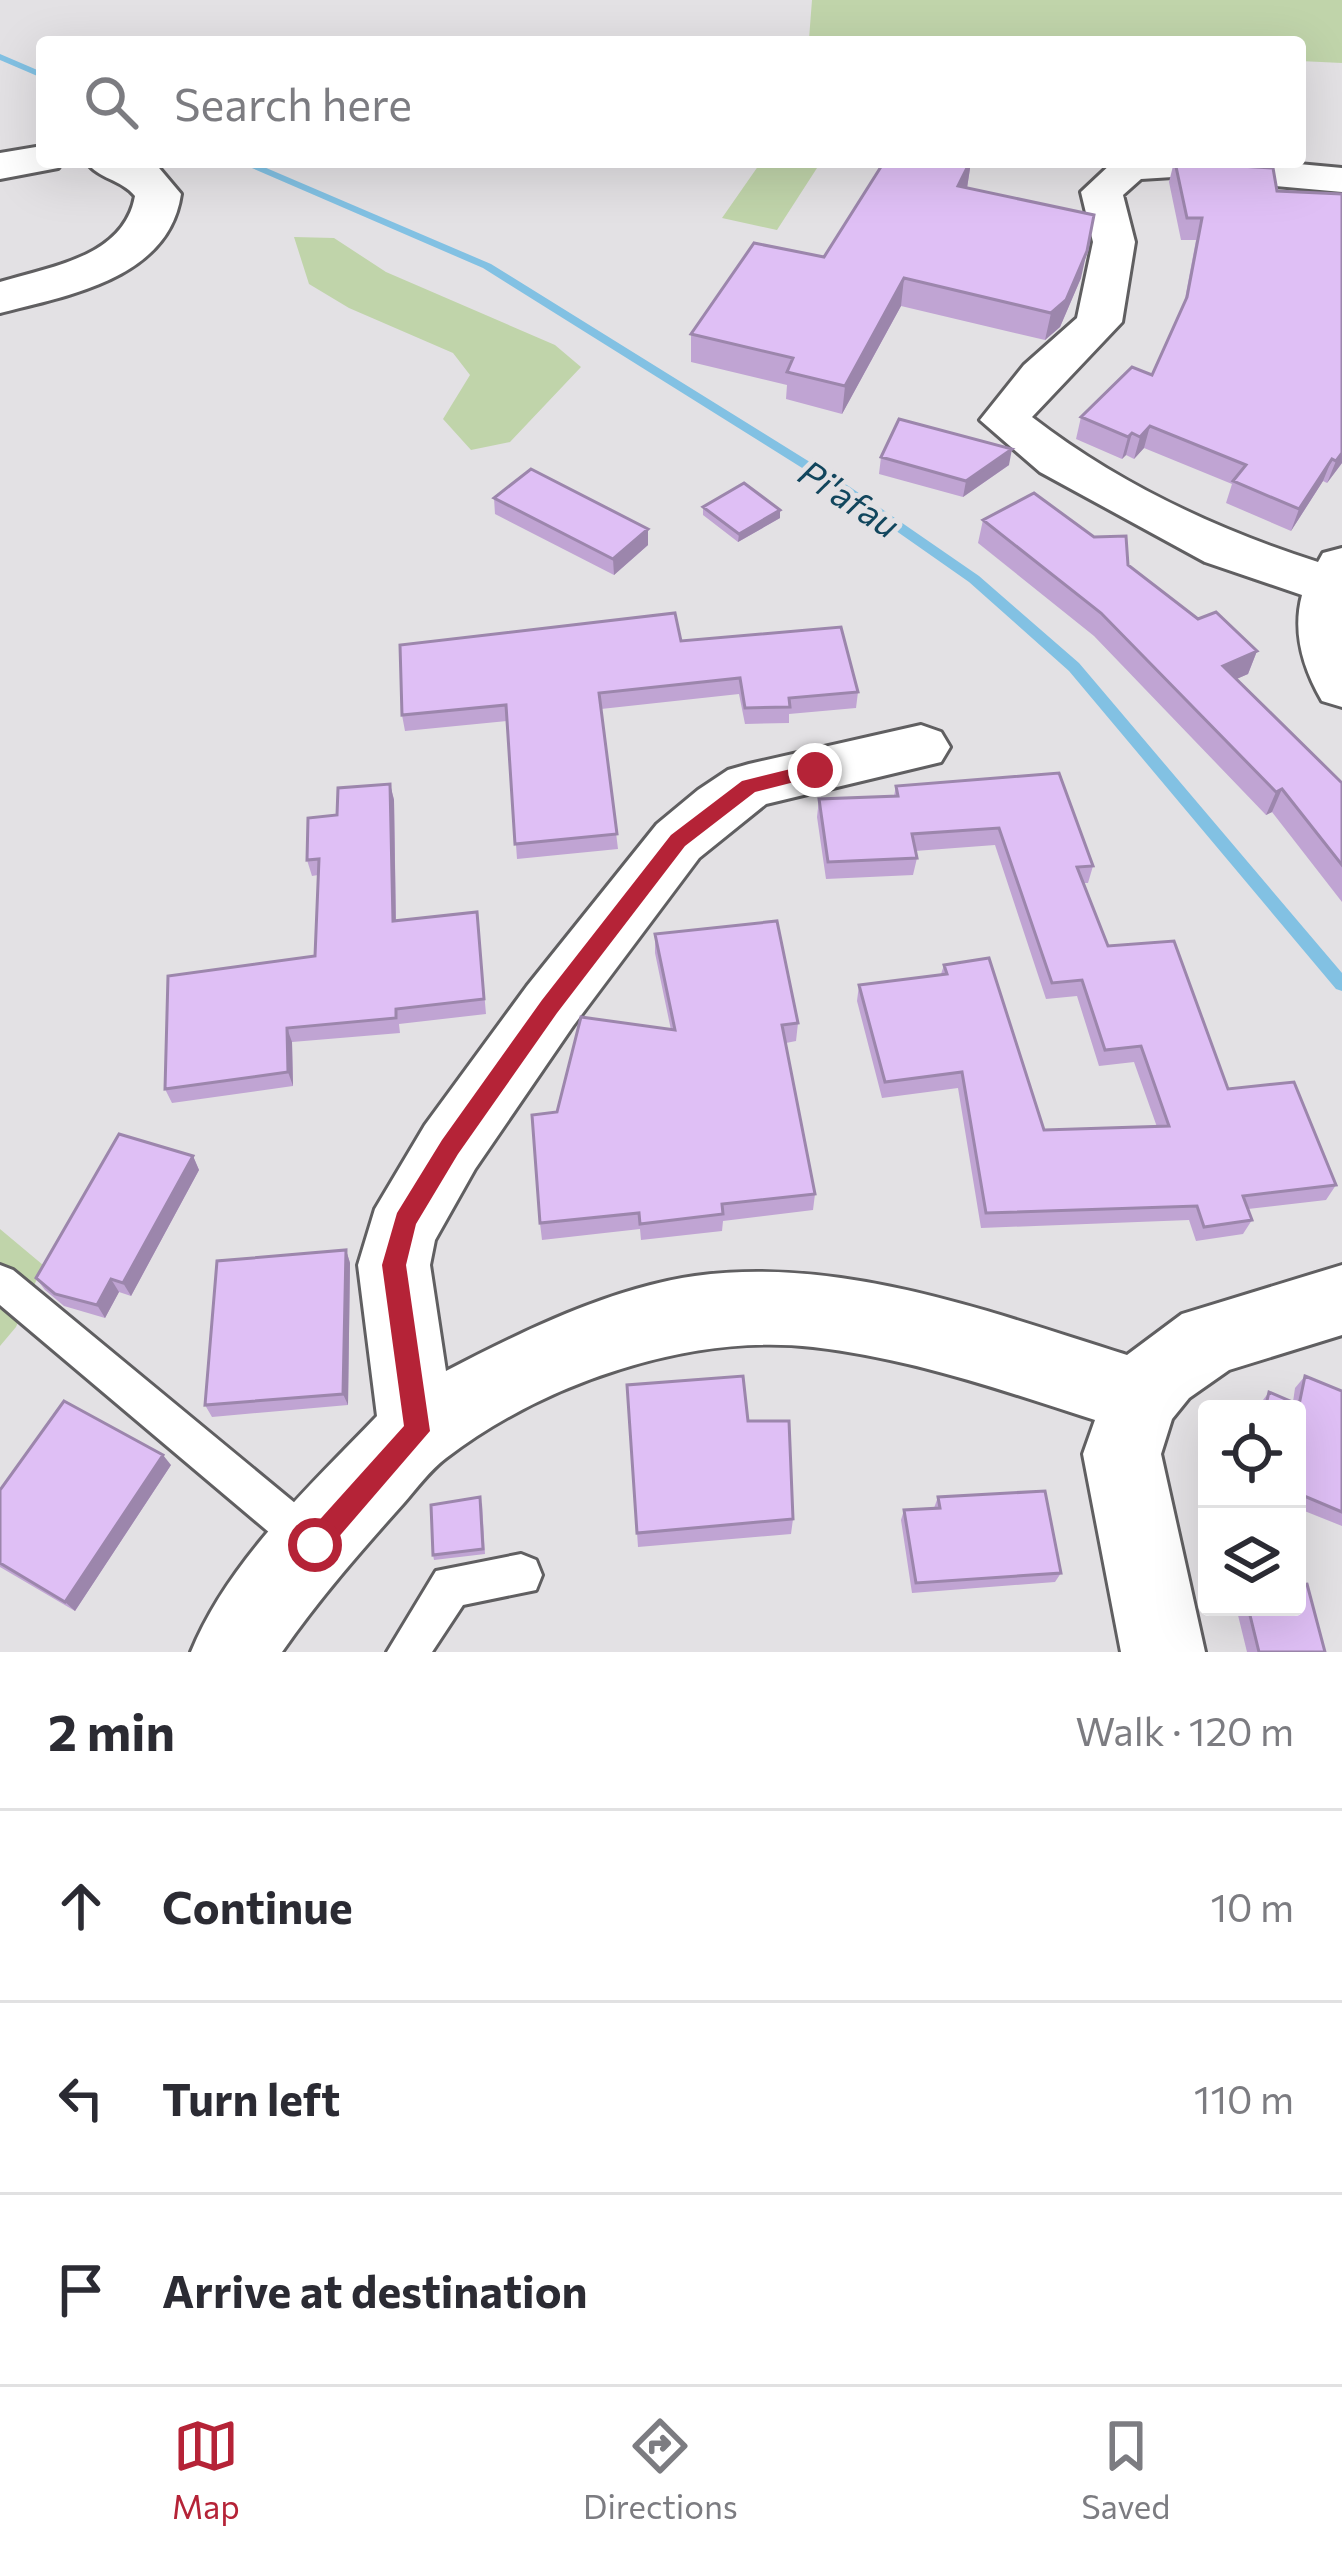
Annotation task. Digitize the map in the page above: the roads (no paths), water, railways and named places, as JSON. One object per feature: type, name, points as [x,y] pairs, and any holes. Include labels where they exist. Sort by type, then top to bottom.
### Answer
[{"type":"street","points":[[0,166],[36,160]]},
{"type":"street","points":[[0,298],[104,263],[144,238],[154,225],[158,194],[137,171],[128,168]]},
{"type":"street","points":[[1130,168],[1102,192],[1114,242],[1099,322],[1041,374],[1004,421],[1057,461],[1223,550],[1336,575],[1322,646],[1342,687]]},
{"type":"street","points":[[1207,168],[1342,180]]},
{"type":"street","points":[[418,1431],[398,1313],[394,1265],[400,1233],[450,1147],[550,1006],[678,841],[719,806],[749,786],[921,747]]},
{"type":"street","points":[[1163,1652],[1122,1454],[1141,1397],[1162,1372],[1209,1340],[1342,1300]]},
{"type":"street","points":[[233,1652],[315,1545],[418,1431],[530,1371],[616,1335],[695,1312],[784,1312],[879,1322],[958,1340],[1141,1397]]},
{"type":"lane","points":[[0,1282],[315,1545]]},
{"type":"lane","points":[[408,1652],[451,1586],[521,1575]]},
{"type":"waterway","name":"Pi'afau","points":[[0,57],[36,72]]},
{"type":"waterway","name":"Pi'afau","points":[[257,168],[487,266],[846,490],[974,579],[1074,667],[1342,984]]}]
